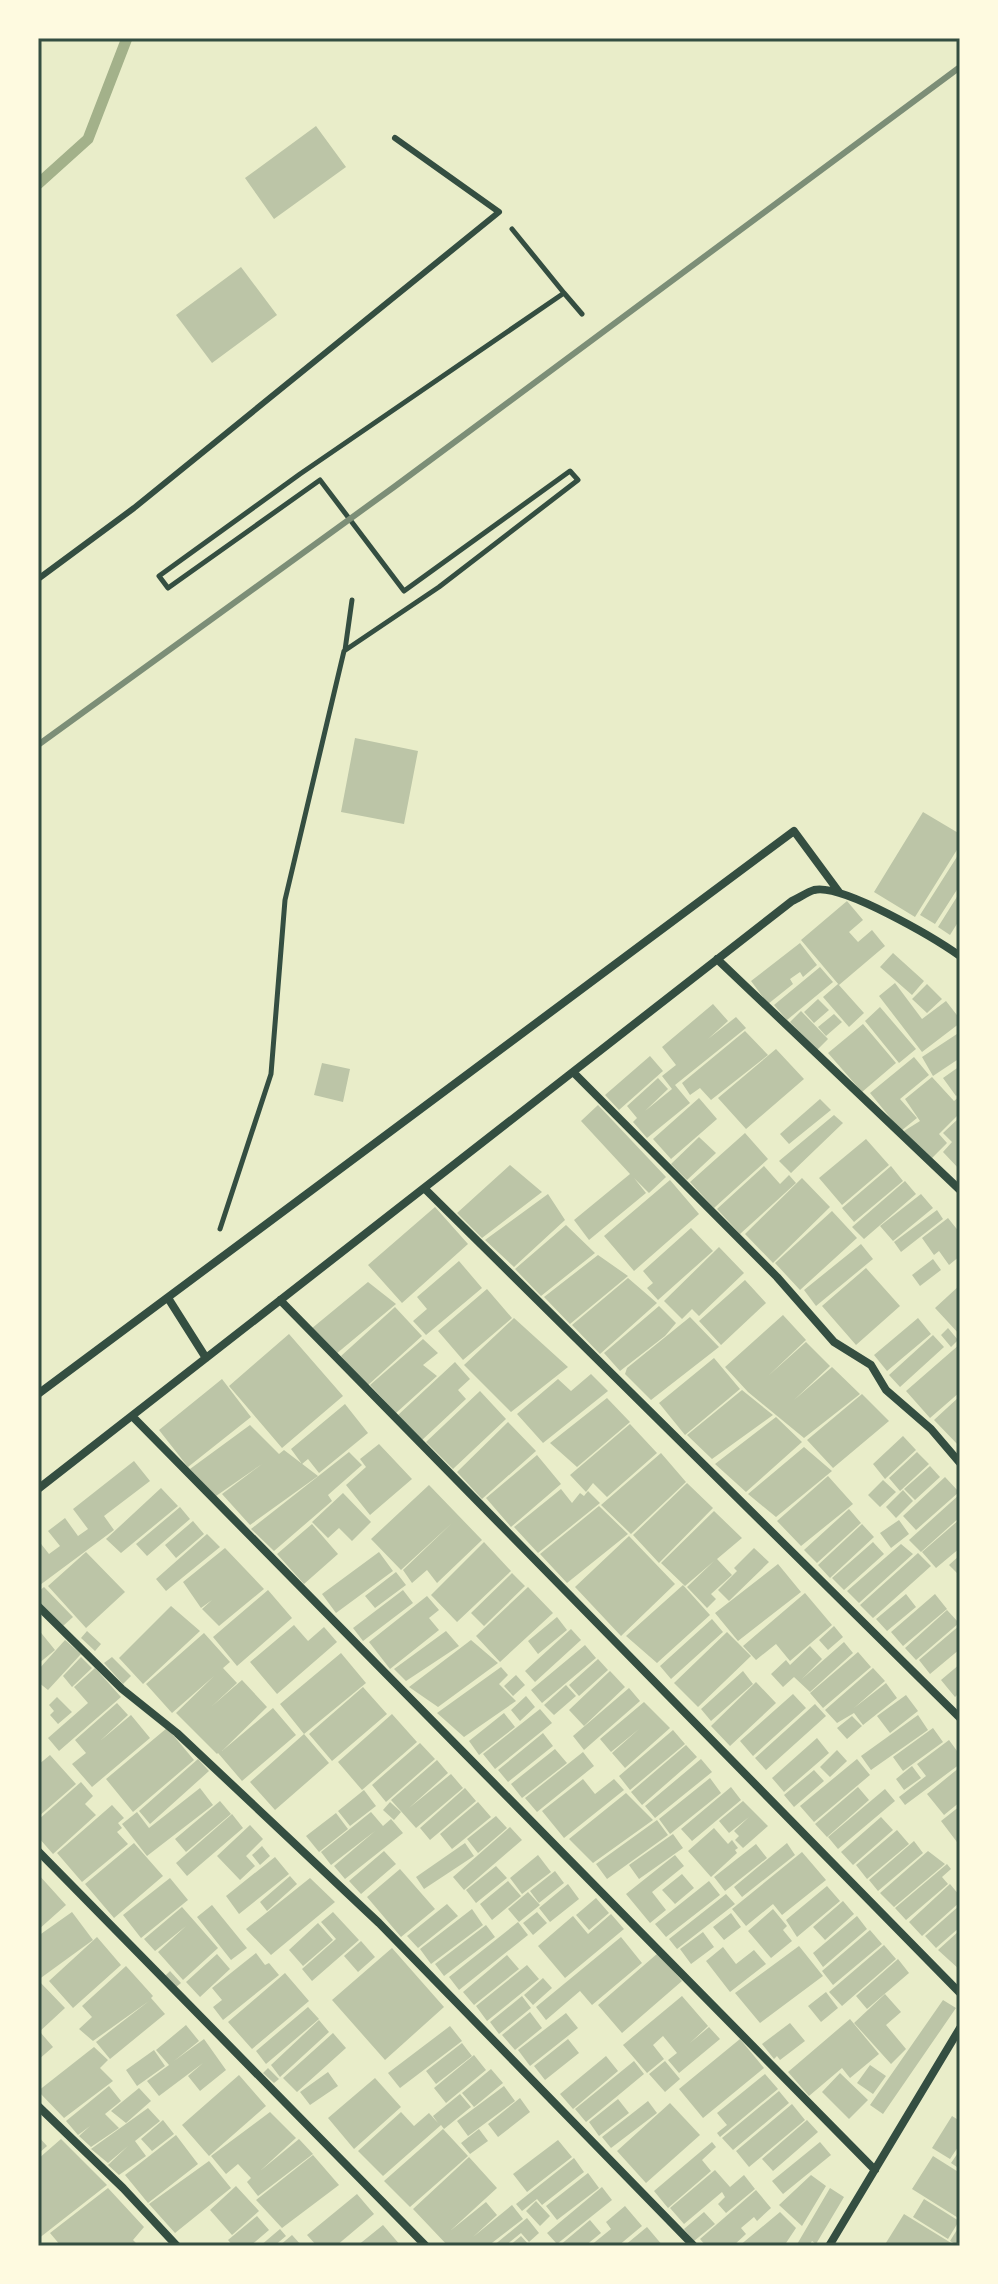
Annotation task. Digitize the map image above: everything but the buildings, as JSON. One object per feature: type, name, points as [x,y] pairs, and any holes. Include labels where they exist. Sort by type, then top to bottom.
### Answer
[{"type":"street","points":[[38,1394],[794,831],[839,892]]},
{"type":"street","points":[[38,1489],[792,901],[816,889],[839,892],[932,936],[960,956]]},
{"type":"street","points":[[717,959],[960,1190]]},
{"type":"street","points":[[573,1072],[777,1277],[834,1342],[871,1365],[886,1390],[931,1429],[960,1463]]},
{"type":"street","points":[[425,1189],[960,1718]]},
{"type":"street","points":[[168,1298],[206,1358]]},
{"type":"street","points":[[280,1300],[960,1993]]},
{"type":"street","points":[[132,1416],[875,2170]]},
{"type":"street","points":[[38,1606],[122,1689],[177,1733],[379,1923],[694,2246]]},
{"type":"street","points":[[38,1851],[426,2246]]},
{"type":"street","points":[[829,2246],[960,2028]]},
{"type":"street","points":[[38,2106],[123,2188],[177,2246]]},
{"type":"lane","points":[[38,579],[134,508],[499,212],[395,138]]},
{"type":"path","points":[[499,212],[582,314]]},
{"type":"path","points":[[344,651],[439,587],[578,480],[570,471],[404,591],[320,480],[168,588],[159,576],[300,474],[564,293]]},
{"type":"path","points":[[231,1251],[219,1232],[271,1074],[285,900],[344,651],[352,600]]},
{"type":"waterway","points":[[38,184],[88,139],[127,38]]},
{"type":"railway","points":[[38,745],[394,487],[960,67]]}]
